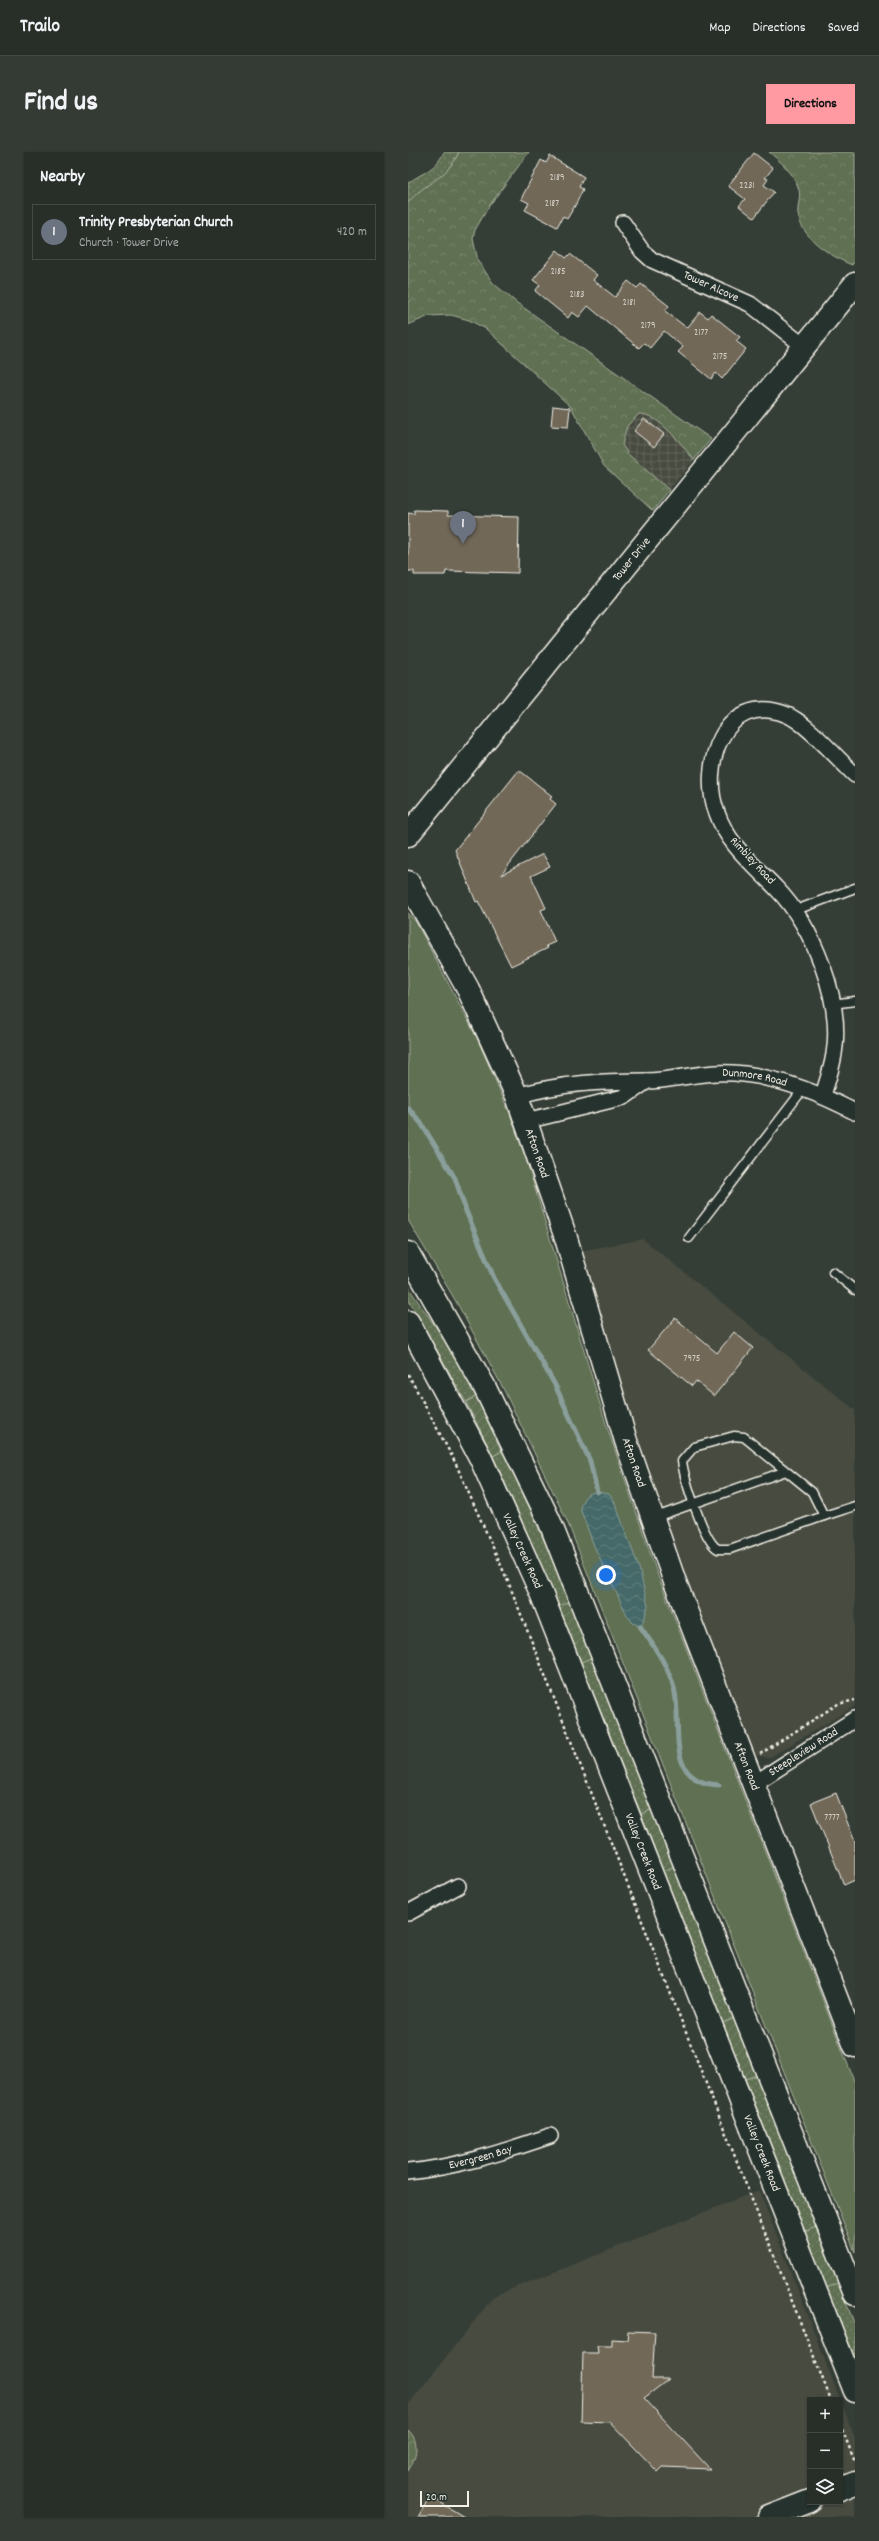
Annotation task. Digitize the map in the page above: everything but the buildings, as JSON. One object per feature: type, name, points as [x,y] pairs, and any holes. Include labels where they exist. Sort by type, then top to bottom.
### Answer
[{"type":"main road","name":"Tower Drive","points":[[408,835],[855,284]]},
{"type":"main road","name":"Afton Road","points":[[408,882],[465,983],[517,1096],[566,1238],[624,1433],[653,1519],[752,1785],[855,2046]]},
{"type":"main road","points":[[408,1253],[448,1320],[494,1406],[549,1520],[855,2294]]},
{"type":"main road","name":"Valley Creek Road","points":[[408,1322],[480,1457],[542,1593],[855,2391]]},
{"type":"main road","points":[[843,2488],[855,2483]]},
{"type":"main road","points":[[769,2517],[807,2502]]},
{"type":"street","name":"Tower Alcove","points":[[623,224],[642,251],[652,260],[750,304],[805,347]]},
{"type":"street","name":"Rimbley Road","points":[[823,1095],[834,1053],[832,1004],[816,947],[796,910],[740,853],[728,836],[716,813],[711,790],[711,769],[716,747],[727,727],[748,712],[769,710],[786,714],[801,724],[855,775]]},
{"type":"street","name":"Dunmore Road","points":[[517,1096],[551,1087],[580,1083],[622,1079],[647,1081],[718,1073],[776,1080],[823,1095],[855,1112]]},
{"type":"street","name":"Dunmore Road","points":[[526,1121],[624,1097],[647,1081]]},
{"type":"street","name":"Steepleview Road","points":[[752,1785],[855,1719]]},
{"type":"street","points":[[408,1913],[458,1886]]},
{"type":"street","name":"Evergreen Bay","points":[[408,2172],[444,2168],[489,2158],[550,2136]]},
{"type":"lane","points":[[796,910],[855,888]]},
{"type":"lane","points":[[832,1004],[855,1001]]},
{"type":"lane","points":[[689,1238],[804,1088]]},
{"type":"lane","points":[[833,1272],[855,1290]]},
{"type":"lane","points":[[824,1516],[812,1492],[744,1437],[734,1436],[694,1447],[682,1461],[695,1504],[709,1542],[718,1550],[730,1549],[855,1506]]},
{"type":"lane","points":[[653,1519],[786,1471]]},
{"type":"path","points":[[408,1374],[455,1462],[507,1579],[829,2397]]},
{"type":"path","points":[[744,1764],[838,1704],[855,1700]]},
{"type":"path","points":[[843,2432],[855,2462]]},
{"type":"shaded area","points":[[636,401],[700,453],[667,492],[604,441]]},
{"type":"shaded area","points":[[643,1239],[855,1410],[855,1706],[769,1758],[756,1755],[749,1744],[700,1616],[642,1450],[580,1251]]},
{"type":"shaded area","points":[[759,2190],[839,2397],[807,2397],[807,2505],[843,2505],[843,2407],[855,2438],[855,2517],[408,2517],[408,2405],[494,2296]]},
{"type":"green space","points":[[444,152],[459,152],[454,162],[442,175],[421,190],[408,203],[408,183],[433,167]]},
{"type":"green space","points":[[459,152],[529,152],[489,206],[475,230],[473,239],[478,261],[493,283],[517,303],[711,439],[694,460],[670,431],[654,419],[646,415],[639,414],[627,426],[622,445],[629,455],[669,490],[653,511],[604,466],[571,407],[486,329],[469,320],[451,315],[429,316],[408,325],[408,203],[421,190],[448,169],[454,162]]},
{"type":"green space","points":[[769,152],[855,152],[855,261],[852,265],[827,252],[811,239],[805,231],[800,223],[798,214],[799,190],[797,184],[787,169]]},
{"type":"green space","points":[[408,913],[416,922],[477,1038],[510,1114],[527,1162],[606,1424],[658,1576],[855,2083],[855,2252],[567,1521],[502,1386],[458,1305],[408,1220]]},
{"type":"green space","points":[[408,1287],[451,1349],[477,1396],[466,1402],[408,1299]]},
{"type":"green space","points":[[477,1396],[504,1450],[493,1456],[466,1402]]},
{"type":"green space","points":[[504,1450],[571,1601],[559,1606],[493,1456]]},
{"type":"green space","points":[[571,1601],[593,1657],[581,1662],[559,1606]]},
{"type":"green space","points":[[593,1657],[653,1809],[641,1814],[581,1662]]},
{"type":"green space","points":[[653,1809],[675,1866],[663,1871],[641,1814]]},
{"type":"green space","points":[[675,1866],[735,2018],[722,2023],[663,1871]]},
{"type":"green space","points":[[735,2018],[757,2075],[745,2079],[722,2023]]},
{"type":"green space","points":[[757,2075],[816,2227],[804,2232],[745,2079]]},
{"type":"green space","points":[[816,2227],[838,2283],[826,2288],[804,2232]]},
{"type":"green space","points":[[838,2283],[855,2325],[855,2361],[826,2288]]},
{"type":"green space","points":[[408,2430],[415,2440],[416,2450],[408,2471]]},
{"type":"water","points":[[597,1492],[609,1494],[615,1503],[639,1568],[648,1606],[644,1620],[640,1626],[633,1623],[627,1615],[594,1546],[580,1508],[586,1496],[590,1493]]},
{"type":"waterway","points":[[408,1108],[421,1123],[455,1178],[466,1211],[494,1278],[555,1385],[590,1461],[597,1492]]},
{"type":"waterway","points":[[640,1626],[664,1663],[674,1688],[679,1749],[682,1763],[689,1774],[701,1781],[719,1785]]},
{"type":"place","name":"Trinity Presbyterian Church","points":[[463,544]]}]
